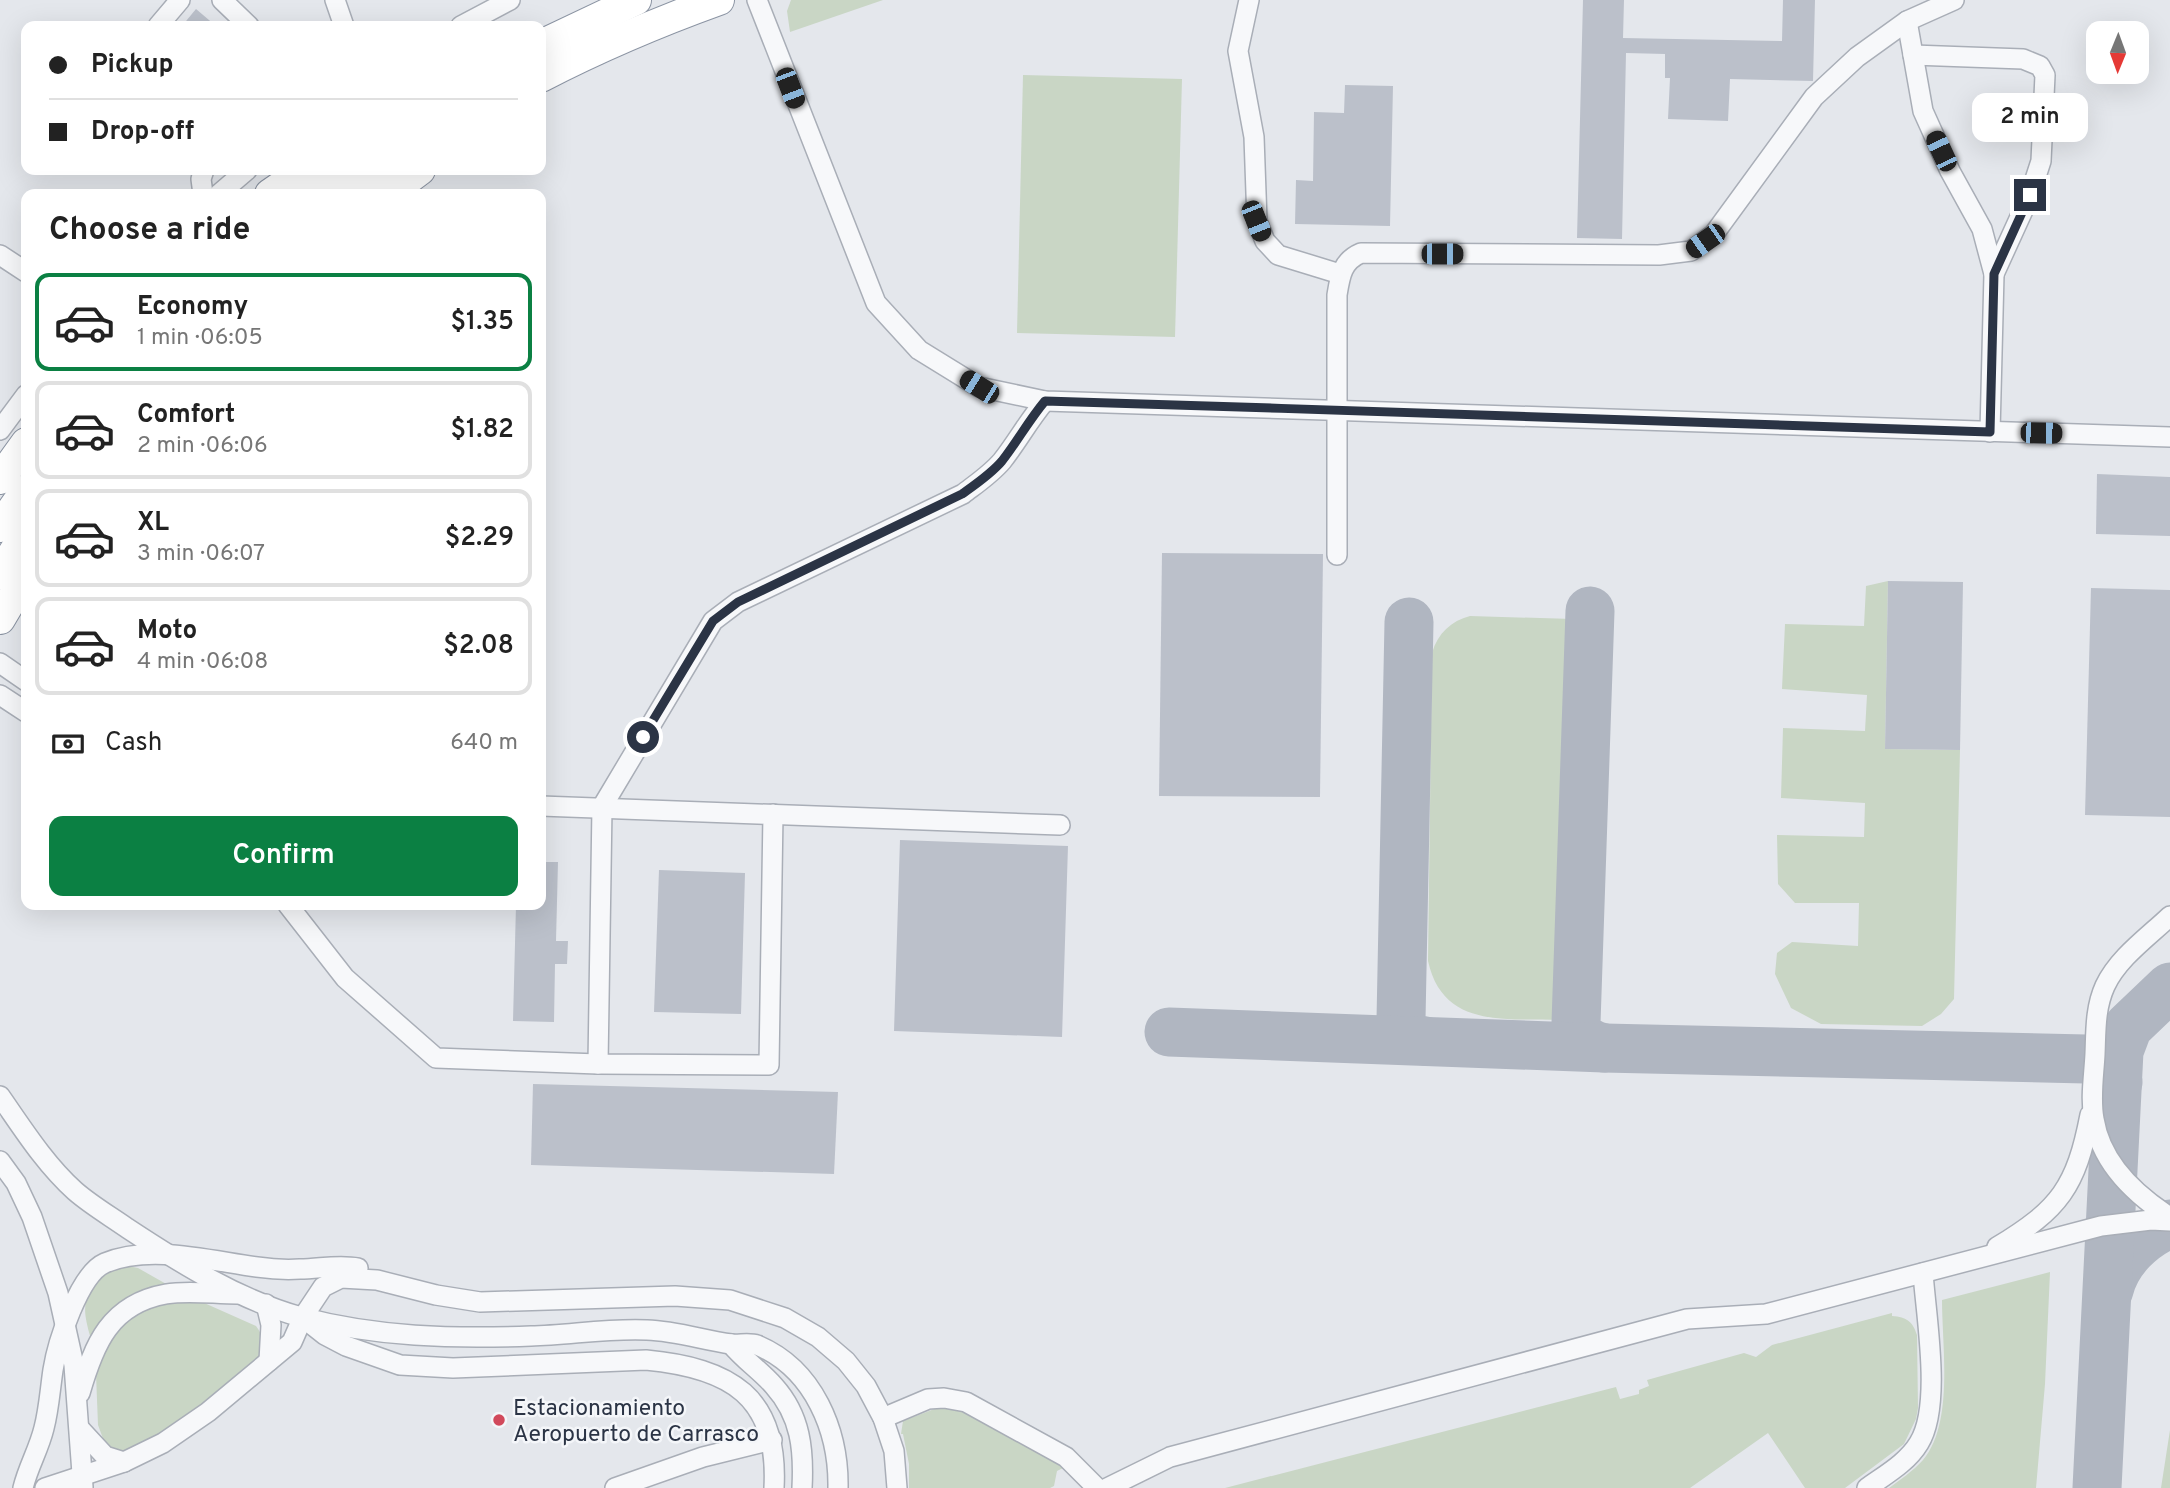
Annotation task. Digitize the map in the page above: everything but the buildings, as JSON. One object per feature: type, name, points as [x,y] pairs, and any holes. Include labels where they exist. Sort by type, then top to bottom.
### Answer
[{"type":"highway","points":[[547,40],[636,0]]},
{"type":"highway","points":[[546,74],[648,26],[719,0]]},
{"type":"highway","points":[[277,189],[298,175]]},
{"type":"highway","points":[[316,189],[334,175]]},
{"type":"highway","points":[[357,189],[378,175]]},
{"type":"highway","points":[[395,189],[413,175]]},
{"type":"highway","points":[[0,480],[21,450]]},
{"type":"highway","points":[[0,527],[21,497]]},
{"type":"highway","points":[[0,574],[21,541]]},
{"type":"highway","points":[[0,618],[21,583]]},
{"type":"street","points":[[162,21],[180,0]]},
{"type":"street","points":[[222,0],[244,21]]},
{"type":"street","points":[[335,0],[342,21]]},
{"type":"street","points":[[470,21],[510,0]]},
{"type":"street","points":[[757,0],[876,303],[919,350],[979,387],[1045,401],[2170,437]]},
{"type":"street","points":[[1249,0],[1238,51],[1254,137],[1256,221],[1265,241],[1278,255],[1340,274]]},
{"type":"street","points":[[1337,555],[1337,295],[1340,274],[1350,258],[1361,254],[1659,255],[1690,251],[1714,234],[1814,97],[1857,57],[1907,21],[1954,0]]},
{"type":"street","points":[[1907,21],[1923,111],[1950,171],[1982,229],[1994,274],[1990,432]]},
{"type":"street","points":[[1913,55],[2023,59],[2040,66],[2045,75],[2041,162],[2030,195],[1994,274]]},
{"type":"street","points":[[225,189],[241,175]]},
{"type":"street","points":[[0,255],[21,269]]},
{"type":"street","points":[[598,1064],[602,807],[713,621],[738,602],[962,494],[985,478],[1002,460],[1026,423],[1045,401]]},
{"type":"street","points":[[0,430],[21,402]]},
{"type":"street","points":[[0,663],[21,678]]},
{"type":"street","points":[[0,695],[21,709]]},
{"type":"street","points":[[546,806],[1060,825]]},
{"type":"street","points":[[292,910],[345,978],[436,1058],[598,1064],[769,1065],[773,814]]},
{"type":"street","points":[[1975,1259],[2034,1223],[2063,1193],[2079,1164],[2092,1105],[2096,1020],[2105,985],[2124,959],[2170,916]]},
{"type":"street","points":[[0,1096],[47,1162],[76,1191],[166,1254],[241,1294],[303,1317],[381,1334],[465,1338],[533,1336],[612,1329],[683,1333],[731,1344],[755,1344],[782,1361],[805,1381],[819,1402],[831,1430],[838,1465],[838,1488]]},
{"type":"street","points":[[2092,1105],[2099,1139],[2122,1177],[2133,1191],[2170,1219]]},
{"type":"street","points":[[0,1161],[16,1183],[33,1217],[58,1293],[74,1365],[80,1429],[81,1484]]},
{"type":"street","points":[[1107,1488],[1170,1457],[1687,1319],[1766,1314],[2101,1226],[2170,1219]]},
{"type":"street","points":[[23,1488],[39,1450],[47,1416],[53,1368],[65,1325],[93,1271],[104,1263],[166,1254],[269,1268],[356,1267],[367,1271],[377,1280]]},
{"type":"street","points":[[1867,1488],[1903,1462],[1919,1443],[1928,1423],[1931,1386],[1923,1273]]},
{"type":"street","points":[[45,1488],[81,1484],[101,1471],[163,1443],[208,1412],[292,1342],[303,1317],[323,1287],[341,1278],[377,1280],[430,1294],[480,1302],[517,1303],[675,1296],[730,1300],[785,1318],[818,1337],[846,1361],[866,1386],[883,1418],[894,1451],[897,1488]]},
{"type":"street","points":[[77,1407],[89,1361],[99,1337],[115,1319],[138,1303],[166,1294],[241,1294]]},
{"type":"street","points":[[266,1304],[271,1325],[269,1361]]},
{"type":"street","points":[[303,1317],[325,1335],[346,1346],[400,1365],[453,1368],[646,1360],[698,1368],[726,1380],[757,1406],[772,1440],[774,1488]]},
{"type":"street","points":[[731,1344],[744,1360],[774,1385],[799,1426],[802,1488]]},
{"type":"street","points":[[883,1418],[928,1399],[956,1398],[1066,1457],[1097,1488]]},
{"type":"street","points":[[80,1429],[105,1456],[124,1462]]},
{"type":"street","points":[[615,1488],[703,1457],[772,1440]]},
{"type":"green space","points":[[791,0],[883,0],[790,32],[787,11]]},
{"type":"green space","points":[[1023,75],[1182,79],[1175,337],[1017,333]]},
{"type":"green space","points":[[1888,581],[1885,749],[1960,750],[1954,999],[1941,1014],[1922,1026],[1821,1024],[1791,1008],[1775,974],[1777,953],[1792,942],[1858,946],[1859,903],[1795,903],[1778,884],[1777,835],[1864,837],[1865,803],[1781,798],[1783,728],[1865,731],[1867,695],[1782,689],[1785,624],[1864,626],[1866,586]]},
{"type":"green space","points":[[1470,616],[1573,619],[1560,1020],[1498,1018],[1462,1009],[1447,999],[1436,983],[1428,961],[1432,653],[1446,629]]},
{"type":"green space","points":[[128,1266],[138,1268],[168,1285],[91,1339],[85,1308],[89,1294],[106,1269]]},
{"type":"green space","points":[[2050,1272],[2045,1384],[2036,1488],[1889,1488],[1923,1460],[1933,1444],[1939,1426],[1944,1384],[1942,1300]]},
{"type":"green space","points":[[155,1301],[202,1302],[256,1326],[263,1348],[254,1363],[240,1377],[200,1408],[157,1436],[125,1450],[117,1450],[105,1444],[98,1425],[96,1374],[99,1357],[115,1326]]},
{"type":"green space","points":[[1892,1313],[1892,1316],[1909,1321],[1917,1335],[1916,1419],[1904,1444],[1845,1488],[1805,1488],[1768,1433],[1690,1488],[1225,1488],[1616,1387],[1620,1399],[1639,1394],[1639,1390],[1649,1386],[1647,1380],[1744,1353],[1756,1357],[1772,1345]]},
{"type":"green space","points":[[942,1406],[969,1414],[1065,1467],[1057,1471],[1054,1486],[909,1488],[909,1464],[901,1434],[903,1421]]},
{"type":"green space","points":[[2170,1430],[2170,1488],[2161,1488]]},
{"type":"taxiway","points":[[1590,611],[1576,1023],[1586,1040],[1604,1048]]},
{"type":"taxiway","points":[[1409,622],[1401,1020],[1409,1035],[1425,1041]]},
{"type":"taxiway","points":[[2097,1488],[2119,1051],[2128,1027],[2170,987]]},
{"type":"taxiway","points":[[1169,1032],[1604,1048],[2086,1059],[2105,1065],[2118,1082]]},
{"type":"taxiway","points":[[2109,1290],[2112,1279],[2132,1250],[2150,1235],[2170,1224]]},
{"type":"place","name":"Estacionamiento Aeropuerto de Carrasco","points":[[499,1420]]},
{"type":"route","points":[[643,737],[713,621],[738,602],[962,494],[985,478],[1002,460],[1026,423],[1045,401],[1990,432],[1994,274],[2030,195]]}]
